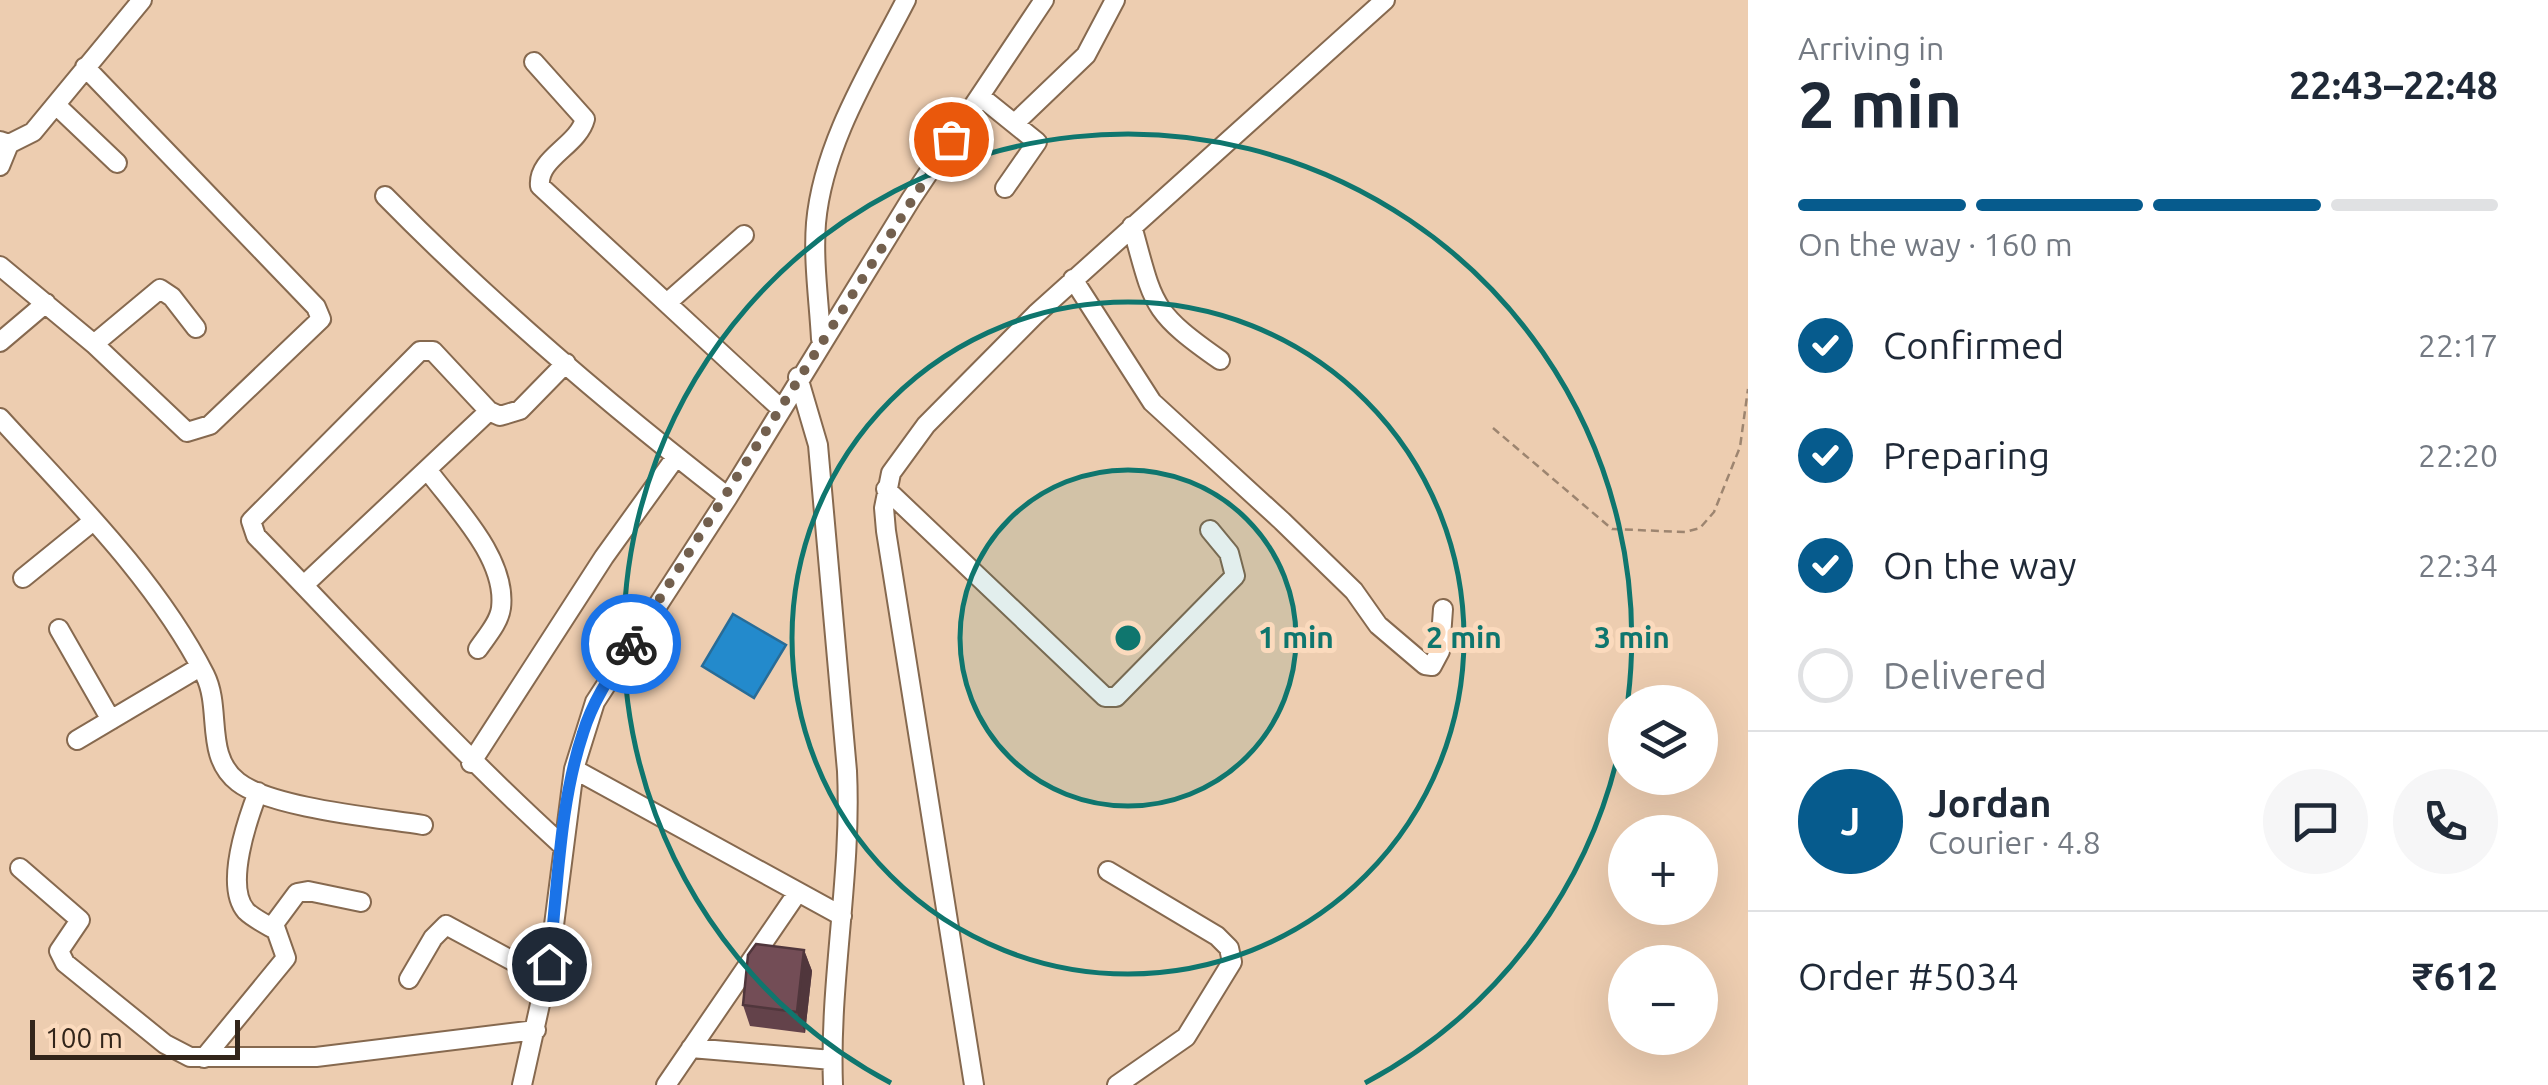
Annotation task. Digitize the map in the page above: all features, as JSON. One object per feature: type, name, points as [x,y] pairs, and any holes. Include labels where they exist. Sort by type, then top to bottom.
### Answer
[{"type":"street","points":[[0,166],[4,142],[33,132],[135,7],[113,0]]},
{"type":"street","points":[[822,340],[816,250],[820,197],[842,129],[906,0]]},
{"type":"street","points":[[522,1085],[546,980],[574,769],[582,734],[601,691],[728,498],[798,377],[1044,0]]},
{"type":"street","points":[[1016,122],[1086,55],[1115,0]]},
{"type":"street","points":[[974,1085],[886,531],[886,489],[901,455],[926,425],[1074,280],[1386,0]]},
{"type":"street","points":[[534,62],[584,119],[578,134],[543,169],[540,186],[779,407]]},
{"type":"street","points":[[0,266],[94,344],[179,427],[196,433],[236,402],[320,319],[316,307],[85,67]]},
{"type":"street","points":[[980,96],[1037,142],[1005,188]]},
{"type":"street","points":[[56,105],[117,163]]},
{"type":"street","points":[[385,196],[474,283],[728,498]]},
{"type":"street","points":[[1132,226],[1154,303],[1170,324],[1220,360]]},
{"type":"street","points":[[668,302],[744,235]]},
{"type":"street","points":[[1074,280],[1152,402],[1354,591],[1378,625],[1432,666],[1438,658],[1443,608]]},
{"type":"street","points":[[94,344],[160,288],[172,296],[196,328]]},
{"type":"street","points":[[0,342],[46,303]]},
{"type":"street","points":[[563,846],[470,763],[256,536],[251,521],[420,351],[433,351],[489,411],[509,416],[520,410],[566,363]]},
{"type":"street","points":[[798,377],[818,445],[847,770],[849,815],[833,1085]]},
{"type":"street","points":[[304,585],[429,472],[489,411]]},
{"type":"street","points":[[0,418],[142,580],[200,667],[211,692],[220,755],[234,780],[258,792],[424,825]]},
{"type":"street","points":[[470,763],[604,557],[676,457]]},
{"type":"street","points":[[429,472],[485,548],[494,572],[501,610],[478,649]]},
{"type":"street","points":[[886,489],[1105,697],[1116,698],[1235,576],[1229,553],[1210,530]]},
{"type":"street","points":[[23,578],[92,522]]},
{"type":"street","points":[[59,629],[111,720]]},
{"type":"street","points":[[77,740],[200,667]]},
{"type":"street","points":[[574,769],[842,916]]},
{"type":"street","points":[[204,1058],[286,958],[286,948],[274,929],[249,914],[239,895],[242,842],[258,792]]},
{"type":"street","points":[[20,868],[80,920],[60,951],[65,962],[177,1052],[204,1058],[316,1057],[536,1030]]},
{"type":"street","points":[[1108,871],[1218,936],[1229,948],[1232,962],[1186,1037],[1117,1085]]},
{"type":"street","points":[[274,929],[291,899],[302,891],[362,902]]},
{"type":"street","points":[[666,1085],[798,892]]},
{"type":"street","points":[[409,980],[432,938],[446,926],[546,980]]},
{"type":"street","points":[[691,1048],[832,1060]]},
{"type":"path","points":[[1493,428],[1612,529],[1684,532],[1700,528],[1714,512],[1740,447],[1748,389]]},
{"type":"water","points":[[733,614],[786,645],[754,698],[702,666]]},
{"type":"building","points":[[756,944],[804,950],[797,1012],[743,1005],[748,955]]},
{"type":"way so far","points":[[631,644],[728,498],[779,407],[951,139]]},
{"type":"route","points":[[549,964],[566,812],[582,734],[595,702],[631,644]]}]
